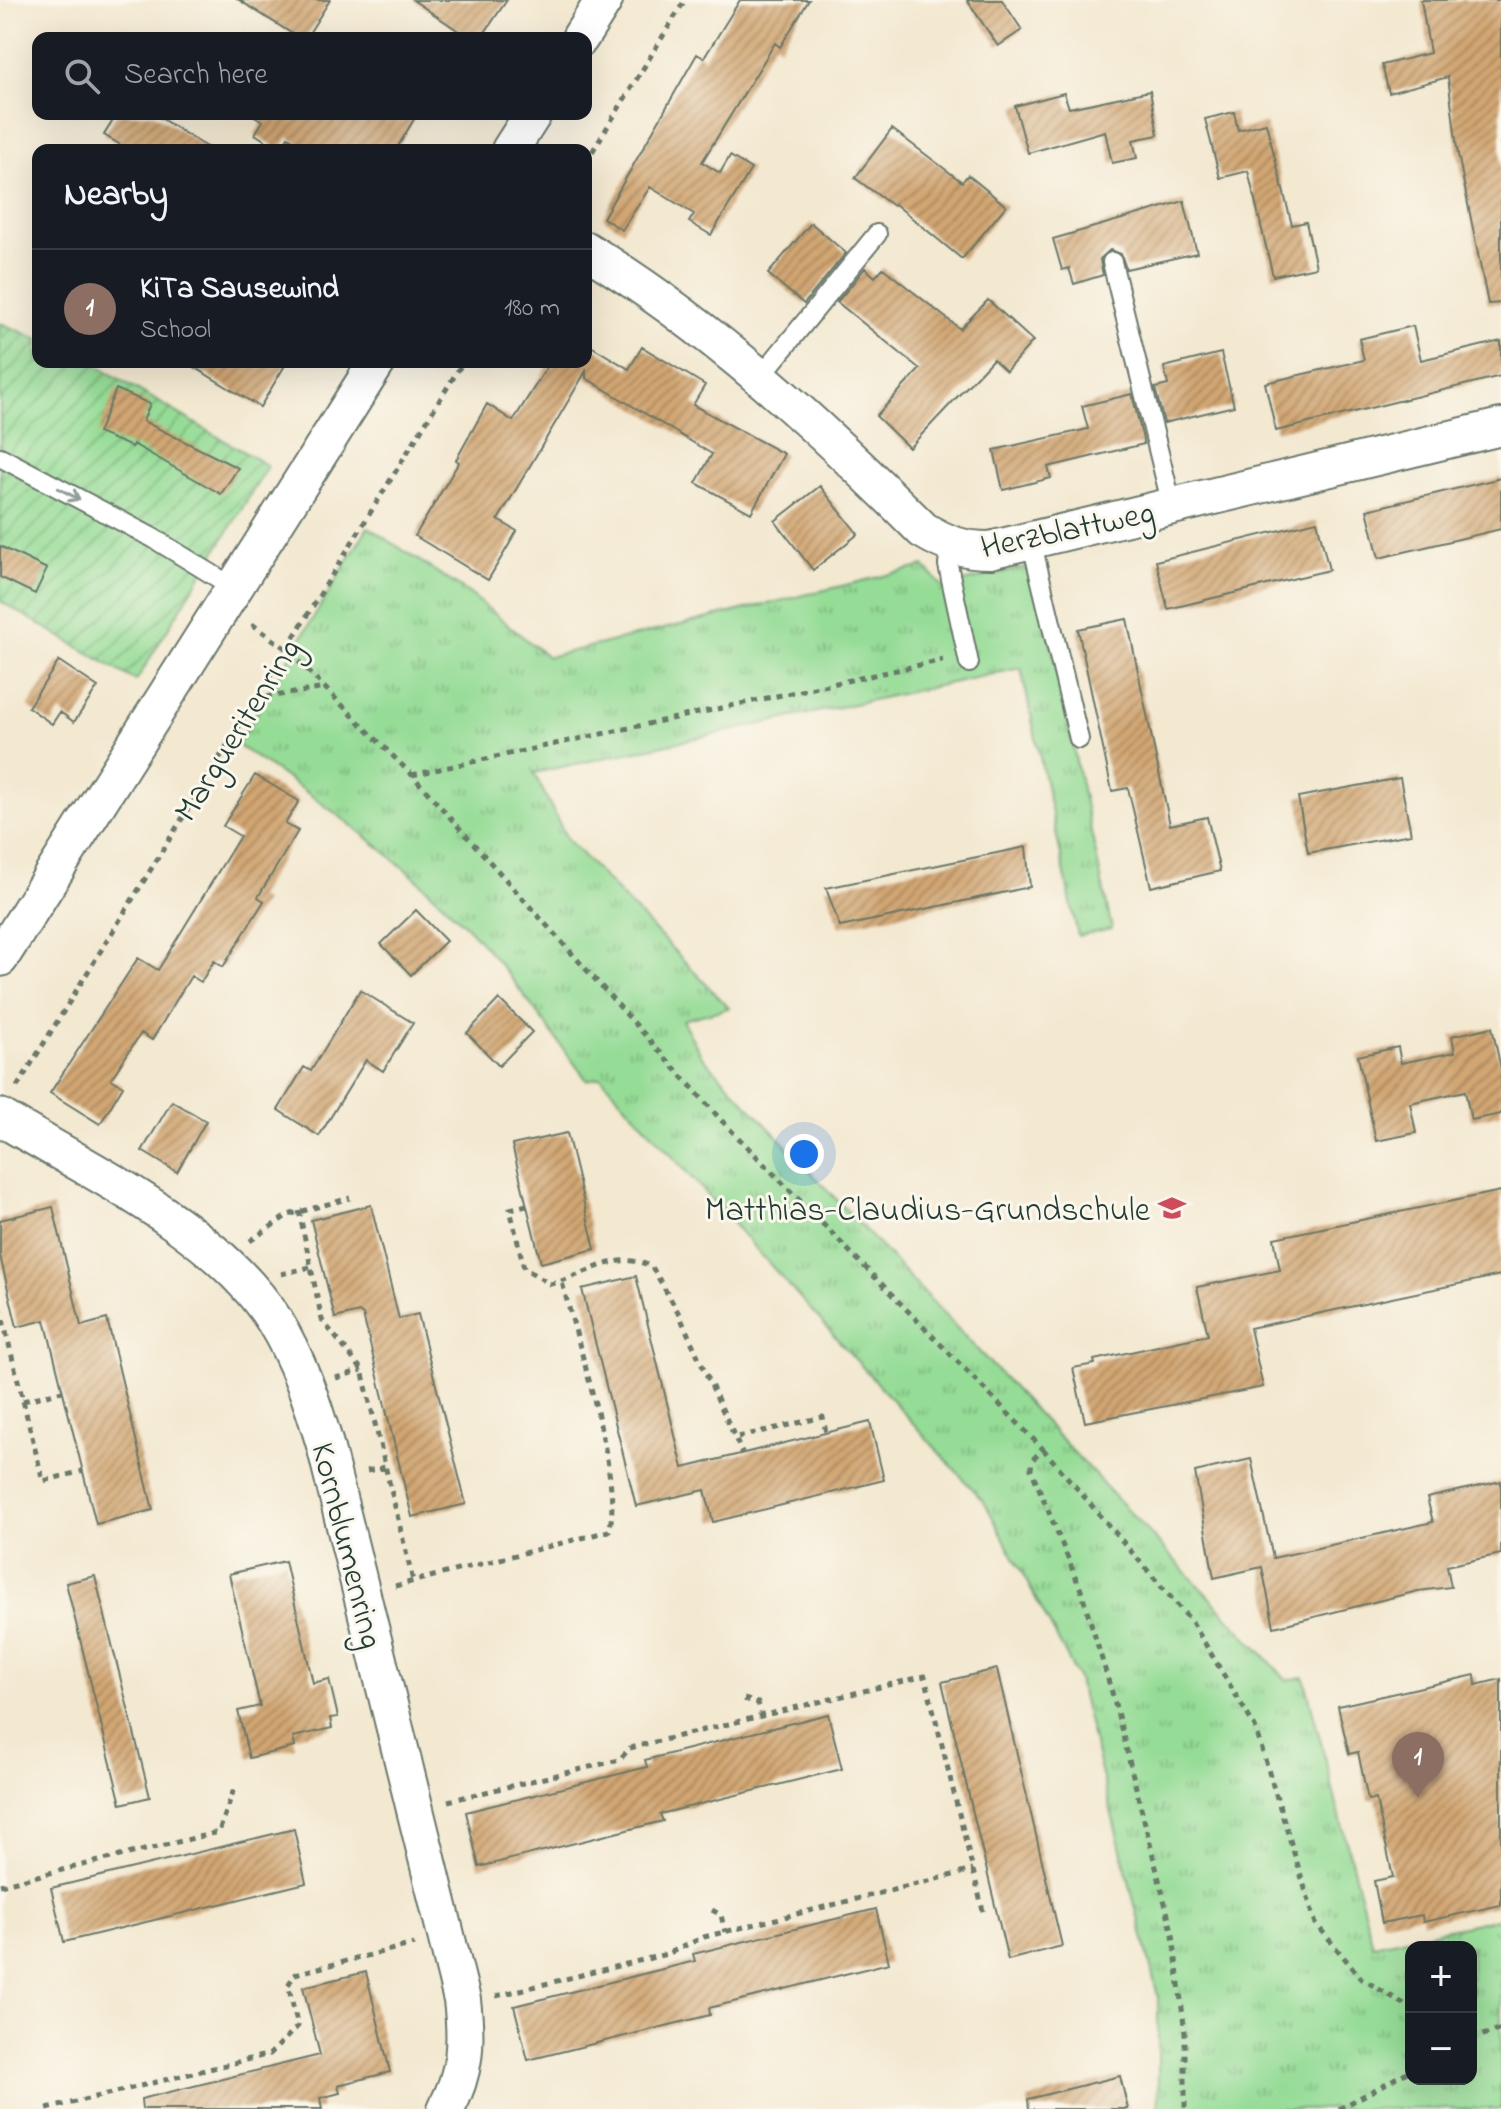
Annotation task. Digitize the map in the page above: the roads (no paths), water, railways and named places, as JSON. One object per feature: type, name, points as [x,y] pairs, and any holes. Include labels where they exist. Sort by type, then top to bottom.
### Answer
[{"type":"street","points":[[584,32],[604,0]]},
{"type":"street","points":[[514,144],[529,120]]},
{"type":"street","name":"Herzblattweg","points":[[592,254],[680,313],[761,376],[923,530],[950,546],[990,550],[1501,427]]},
{"type":"street","points":[[0,958],[373,368]]},
{"type":"street","name":"Kornblumenring","points":[[6,1107],[188,1231],[232,1270],[273,1319],[303,1376],[325,1445],[462,2000],[467,2038],[464,2066],[446,2109]]},
{"type":"lane","points":[[761,376],[877,234]]},
{"type":"lane","points":[[1112,262],[1172,506]]},
{"type":"lane","points":[[0,457],[153,538],[230,597]]},
{"type":"lane","points":[[1031,540],[1079,739]]},
{"type":"lane","points":[[950,546],[948,565],[968,659]]},
{"type":"place","name":"Matthias-Claudius-Grundschule","points":[[1172,1208]]},
{"type":"place","name":"KiTa Sausewind","points":[[1418,1798]]}]
